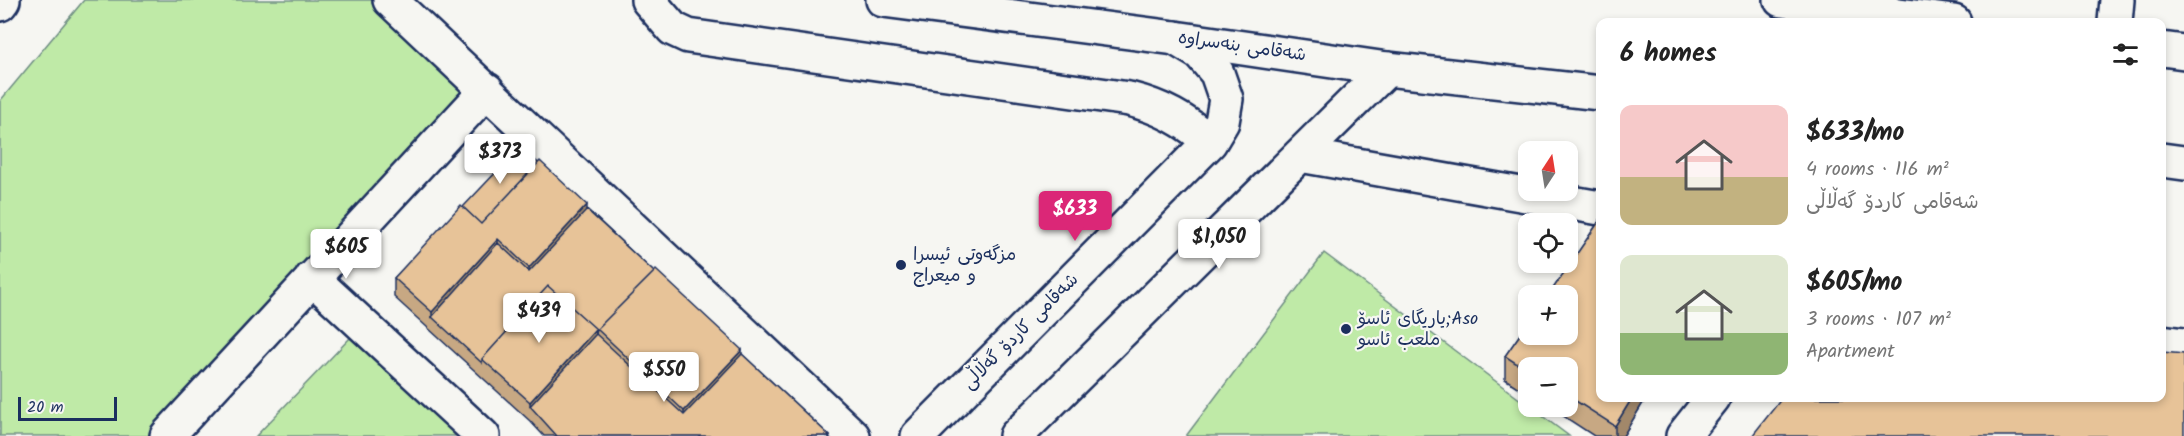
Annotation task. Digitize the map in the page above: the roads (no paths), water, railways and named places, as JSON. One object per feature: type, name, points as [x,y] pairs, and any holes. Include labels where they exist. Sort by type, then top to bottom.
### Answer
[{"type":"street","points":[[0,4],[3,0]]},
{"type":"street","points":[[390,0],[853,436]]},
{"type":"street","points":[[648,0],[674,29],[688,36],[1129,99],[1152,104],[1173,114],[1210,142]]},
{"type":"street","name":"شەقامی بنەسراوە","points":[[883,0],[1175,38],[1387,69],[1596,93]]},
{"type":"street","points":[[1781,0],[1923,18]]},
{"type":"street","points":[[2115,18],[2117,0]]},
{"type":"street","name":"شەقامی کاردۆ گەڵاڵی","points":[[918,436],[1210,142],[1222,122],[1226,99],[1217,74],[1200,53],[1175,38]]},
{"type":"street","points":[[2166,50],[2184,52]]},
{"type":"street","points":[[1016,436],[1387,69]]},
{"type":"street","points":[[167,436],[487,90]]},
{"type":"street","points":[[1300,155],[1596,207]]},
{"type":"street","points":[[2166,160],[2184,162]]},
{"type":"street","points":[[312,278],[483,436]]},
{"type":"street","points":[[2166,343],[2184,345]]},
{"type":"street","points":[[1683,436],[1710,402]]},
{"type":"place","name":"مزگەوتی ئیسرا و میعراج","points":[[901,265]]},
{"type":"place","name":"یاریگای ئاسۆ;Aso ملعب ئاسو","points":[[1346,329]]}]
